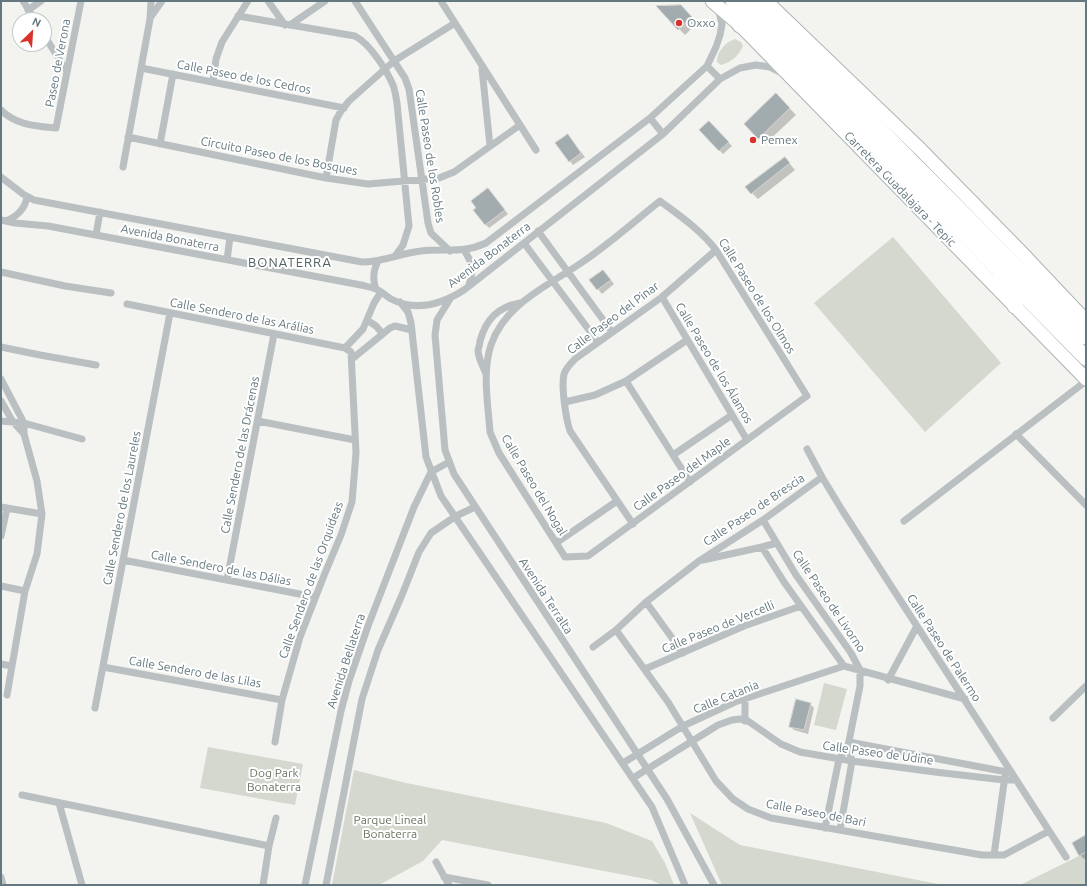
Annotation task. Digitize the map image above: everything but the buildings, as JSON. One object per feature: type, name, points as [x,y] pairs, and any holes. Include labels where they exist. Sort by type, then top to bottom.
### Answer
[{"type":"highway","points":[[733,1],[1086,358]]},
{"type":"highway","points":[[759,4],[785,21]]},
{"type":"highway","points":[[759,4],[1086,338]]},
{"type":"highway","points":[[740,25],[766,41],[778,46]]},
{"type":"highway","points":[[954,224],[966,242],[1001,282],[1015,306]]},
{"type":"main road","name":"Carretera Guadalajara - Tepic","points":[[715,3],[740,25],[1086,380]]},
{"type":"main road","points":[[785,21],[920,149],[1086,321]]},
{"type":"street","points":[[23,1],[28,10],[41,1]]},
{"type":"street","name":"Paseo de Verona","points":[[1,110],[13,119],[26,124],[56,128],[81,1]]},
{"type":"street","points":[[123,167],[150,19],[151,1]]},
{"type":"street","points":[[150,19],[162,1]]},
{"type":"street","points":[[213,82],[218,50],[248,1]]},
{"type":"street","points":[[268,1],[288,25],[325,1]]},
{"type":"street","name":"Calle Paseo de los Robles","points":[[355,1],[405,78],[409,88],[431,233],[450,251]]},
{"type":"street","points":[[441,1],[536,150]]},
{"type":"street","name":"Avenida Bonaterra","points":[[1,177],[27,197],[34,200],[362,262],[378,261],[422,251],[450,251],[475,248],[486,243],[650,118],[707,66],[716,47],[722,24],[715,3]]},
{"type":"street","name":"Calle Paseo de los Robles","points":[[238,16],[355,36],[363,40],[371,49],[393,85],[397,103],[409,226],[403,245],[395,256]]},
{"type":"street","points":[[326,178],[336,120],[349,101],[394,61],[455,23]]},
{"type":"street","points":[[52,48],[67,72]]},
{"type":"street","name":"Avenida Bonaterra","points":[[4,220],[48,226],[361,285],[379,290],[400,302],[422,306],[444,301],[464,290],[663,134],[720,79],[740,68],[756,65],[770,67],[782,72],[795,81]]},
{"type":"street","points":[[482,66],[490,146]]},
{"type":"street","points":[[707,66],[720,79]]},
{"type":"street","name":"Calle Paseo de los Cedros","points":[[141,68],[344,108]]},
{"type":"street","points":[[160,144],[173,74]]},
{"type":"street","points":[[650,118],[663,134]]},
{"type":"street","name":"Circuito Paseo de los Bosques","points":[[128,137],[326,178],[368,184],[439,178],[454,172],[520,125]]},
{"type":"street","points":[[4,220],[14,218],[20,213],[24,207],[27,197]]},
{"type":"street","name":"Calle Paseo de los Olmos","points":[[660,201],[695,228],[716,250],[806,396]]},
{"type":"street","name":"Calle Paseo del Nogal","points":[[565,557],[499,453],[492,439],[490,432],[486,375],[491,344],[502,322],[521,303],[585,261],[660,201]]},
{"type":"street","points":[[96,235],[100,212]]},
{"type":"street","points":[[538,231],[612,332]]},
{"type":"street","points":[[227,260],[230,237]]},
{"type":"street","points":[[524,243],[598,342]]},
{"type":"street","points":[[464,250],[471,261],[473,272],[469,285]]},
{"type":"street","name":"Calle Paseo del Pinar","points":[[633,524],[570,431],[566,421],[563,386],[564,373],[575,359],[662,296],[716,250]]},
{"type":"street","points":[[350,353],[363,329],[379,290],[373,281],[378,261]]},
{"type":"street","points":[[1,272],[65,286],[111,293]]},
{"type":"street","name":"Calle Paseo de los Álamos","points":[[662,296],[747,440]]},
{"type":"street","name":"Avenida Terralta","points":[[450,298],[437,320],[435,335],[445,450],[454,474],[474,507],[667,799],[714,885]]},
{"type":"street","points":[[400,302],[408,312],[411,323],[426,458],[441,496],[652,807],[685,885]]},
{"type":"street","name":"Calle Paseo del Nogal","points":[[486,375],[478,350],[482,334],[489,320],[499,310],[509,305],[521,303]]},
{"type":"street","name":"Calle Sendero de las Arálias","points":[[127,304],[274,334],[350,353]]},
{"type":"street","name":"Calle Sendero de los Laureles","points":[[96,708],[170,313]]},
{"type":"street","points":[[367,320],[376,326],[382,333]]},
{"type":"street","points":[[350,353],[395,326],[412,330]]},
{"type":"street","name":"Calle Sendero de las Drácenas","points":[[227,580],[274,334]]},
{"type":"street","points":[[565,402],[595,395],[626,381],[688,340]]},
{"type":"street","points":[[1,347],[96,365]]},
{"type":"street","name":"Calle Sendero de las Orquídeas","points":[[275,742],[282,700],[300,637],[341,535],[352,502],[356,453],[350,353]]},
{"type":"street","points":[[1,379],[24,423],[24,434],[37,481],[42,514],[37,554],[25,591],[7,695]]},
{"type":"street","points":[[904,521],[1086,380]]},
{"type":"street","points":[[626,381],[690,482]]},
{"type":"street","name":"Calle Paseo del Maple","points":[[565,557],[588,556],[806,396]]},
{"type":"street","points":[[1,401],[12,422],[24,434]]},
{"type":"street","points":[[673,455],[732,415]]},
{"type":"street","points":[[1,421],[24,423],[82,438]]},
{"type":"street","points":[[258,421],[355,440]]},
{"type":"street","points":[[1016,434],[1086,505]]},
{"type":"street","name":"Calle Paseo de Palermo","points":[[807,449],[842,510],[965,699],[1011,775],[1066,857]]},
{"type":"street","points":[[431,472],[449,462]]},
{"type":"street","name":"Avenida Bellaterra","points":[[305,885],[341,710],[349,681],[368,626],[414,507],[431,472]]},
{"type":"street","name":"Calle Paseo de Brescia","points":[[593,647],[616,630],[646,602],[699,561],[763,520],[822,477]]},
{"type":"street","points":[[556,543],[617,501]]},
{"type":"street","points":[[1,536],[4,507],[42,514]]},
{"type":"street","points":[[326,885],[362,699],[378,650],[419,552],[431,533],[456,516],[474,507]]},
{"type":"street","name":"Calle Paseo de Livorno","points":[[763,520],[796,575],[851,653],[860,670],[860,686],[848,744],[839,759],[825,828]]},
{"type":"street","name":"Calle Paseo de Brescia","points":[[699,561],[777,543]]},
{"type":"street","name":"Calle Paseo de Livorno","points":[[762,547],[801,606],[844,666]]},
{"type":"street","name":"Calle Sendero de las Dálias","points":[[123,560],[315,597]]},
{"type":"street","points":[[1,586],[25,591]]},
{"type":"street","points":[[646,602],[683,653]]},
{"type":"street","name":"Calle Paseo de Vercelli","points":[[645,669],[744,626],[801,606]]},
{"type":"street","points":[[888,680],[917,626]]},
{"type":"street","name":"Calle Paseo de Bari","points":[[616,630],[645,669],[683,726],[716,781],[733,798],[748,809],[771,818],[982,855],[1004,855],[1049,831]]},
{"type":"street","points":[[1,664],[12,666]]},
{"type":"street","points":[[844,666],[888,680],[965,699]]},
{"type":"street","name":"Calle Catania","points":[[623,763],[683,726],[735,702],[844,666]]},
{"type":"street","name":"Calle Sendero de las Lilas","points":[[103,667],[282,700]]},
{"type":"street","points":[[1052,718],[1086,686]]},
{"type":"street","points":[[633,778],[718,725],[732,720],[745,720],[745,699]]},
{"type":"street","name":"Calle Paseo de Udine","points":[[745,720],[781,744],[800,752],[852,761],[1004,780],[1011,775]]},
{"type":"street","name":"Calle Paseo de Livorno","points":[[840,830],[852,761],[848,744]]},
{"type":"street","name":"Calle Paseo de Udine","points":[[848,744],[936,758],[1011,775]]},
{"type":"street","points":[[994,855],[1004,780],[1011,775]]},
{"type":"street","points":[[22,795],[270,846]]},
{"type":"street","points":[[59,803],[82,885]]},
{"type":"street","points":[[263,885],[276,818]]},
{"type":"street","points":[[436,862],[449,885]]},
{"type":"street","points":[[1,877],[3,885]]},
{"type":"street","points":[[444,877],[488,885]]},
{"type":"green space","points":[[735,39],[741,42],[743,46],[741,50],[734,58],[721,65],[717,62],[720,51],[728,42]]},
{"type":"green space","points":[[893,237],[1001,363],[925,432],[814,303]]},
{"type":"green space","points":[[824,683],[847,689],[836,730],[814,725]]},
{"type":"green space","name":"Dog Park Bonaterra","points":[[208,747],[303,764],[295,805],[200,788]]},
{"type":"green space","name":"Parque Lineal Bonaterra","points":[[354,770],[406,783],[606,823],[652,841],[665,863],[674,885],[662,885],[651,880],[442,840],[423,861],[379,885],[332,885]]},
{"type":"green space","points":[[690,813],[740,845],[943,885],[722,885]]},
{"type":"green space","points":[[1086,852],[1086,885],[1020,885],[1079,856]]},
{"type":"place","name":"Oxxo","points":[[679,23]]},
{"type":"place","name":"Pemex","points":[[753,140]]},
{"type":"district","name":"BONATERRA","points":[[290,263]]}]
